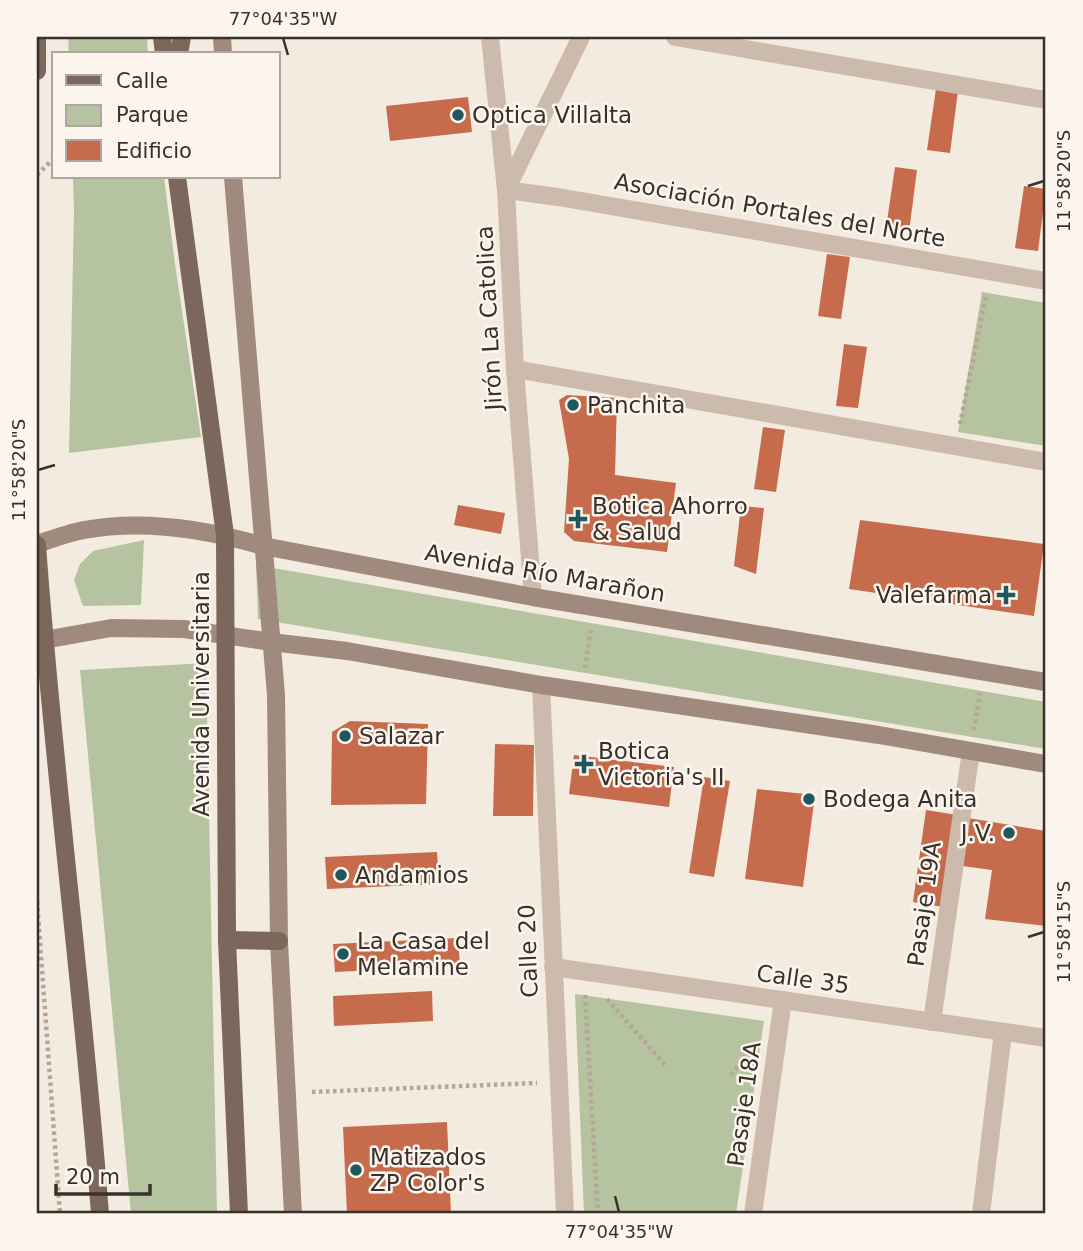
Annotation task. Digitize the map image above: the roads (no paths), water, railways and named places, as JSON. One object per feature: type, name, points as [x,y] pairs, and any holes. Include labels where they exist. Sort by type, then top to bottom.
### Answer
[{"type":"main road","points":[[37,37],[37,71]]},
{"type":"main road","name":"Avenida Universitaria","points":[[177,178],[225,535],[228,940],[239,1214]]},
{"type":"main road","points":[[233,178],[276,695],[279,941],[293,1214]]},
{"type":"main road","name":"Avenida Río Marañon","points":[[37,544],[84,530],[135,525],[171,527],[225,535],[263,546],[533,597],[1046,682]]},
{"type":"main road","points":[[37,544],[100,1214]]},
{"type":"main road","points":[[44,640],[111,628],[184,629],[347,651],[541,685],[879,735],[1046,764]]},
{"type":"main road","points":[[228,940],[279,941]]},
{"type":"street","name":"Jirón La Catolica","points":[[490,37],[506,190],[515,369],[533,597]]},
{"type":"street","points":[[506,190],[582,37]]},
{"type":"street","points":[[675,37],[1046,100]]},
{"type":"street","name":"Asociación Portales del Norte","points":[[506,190],[1046,281]]},
{"type":"street","points":[[515,369],[1046,462]]},
{"type":"street","name":"Calle 20","points":[[541,685],[565,1214]]},
{"type":"street","name":"Pasaje 19A","points":[[932,1022],[971,751]]},
{"type":"street","name":"Calle 35","points":[[553,967],[1046,1038]]},
{"type":"street","name":"Pasaje 18A","points":[[753,1214],[783,1000]]},
{"type":"street","points":[[981,1214],[1003,1032]]},
{"type":"place","name":"Optica Villalta","points":[[458,115]]},
{"type":"place","name":"Panchita","points":[[573,405]]},
{"type":"place","name":"Botica Ahorro & Salud","points":[[578,519]]},
{"type":"place","name":"Valefarma","points":[[1006,595]]},
{"type":"place","name":"Salazar","points":[[345,736]]},
{"type":"place","name":"Botica Victoria's II","points":[[584,764]]},
{"type":"place","name":"Bodega Anita","points":[[809,799]]},
{"type":"place","name":"J.V.","points":[[1009,833]]},
{"type":"place","name":"Andamios","points":[[341,875]]},
{"type":"place","name":"La Casa del Melamine","points":[[343,954]]},
{"type":"place","name":"Matizados ZP Color's","points":[[356,1170]]}]
